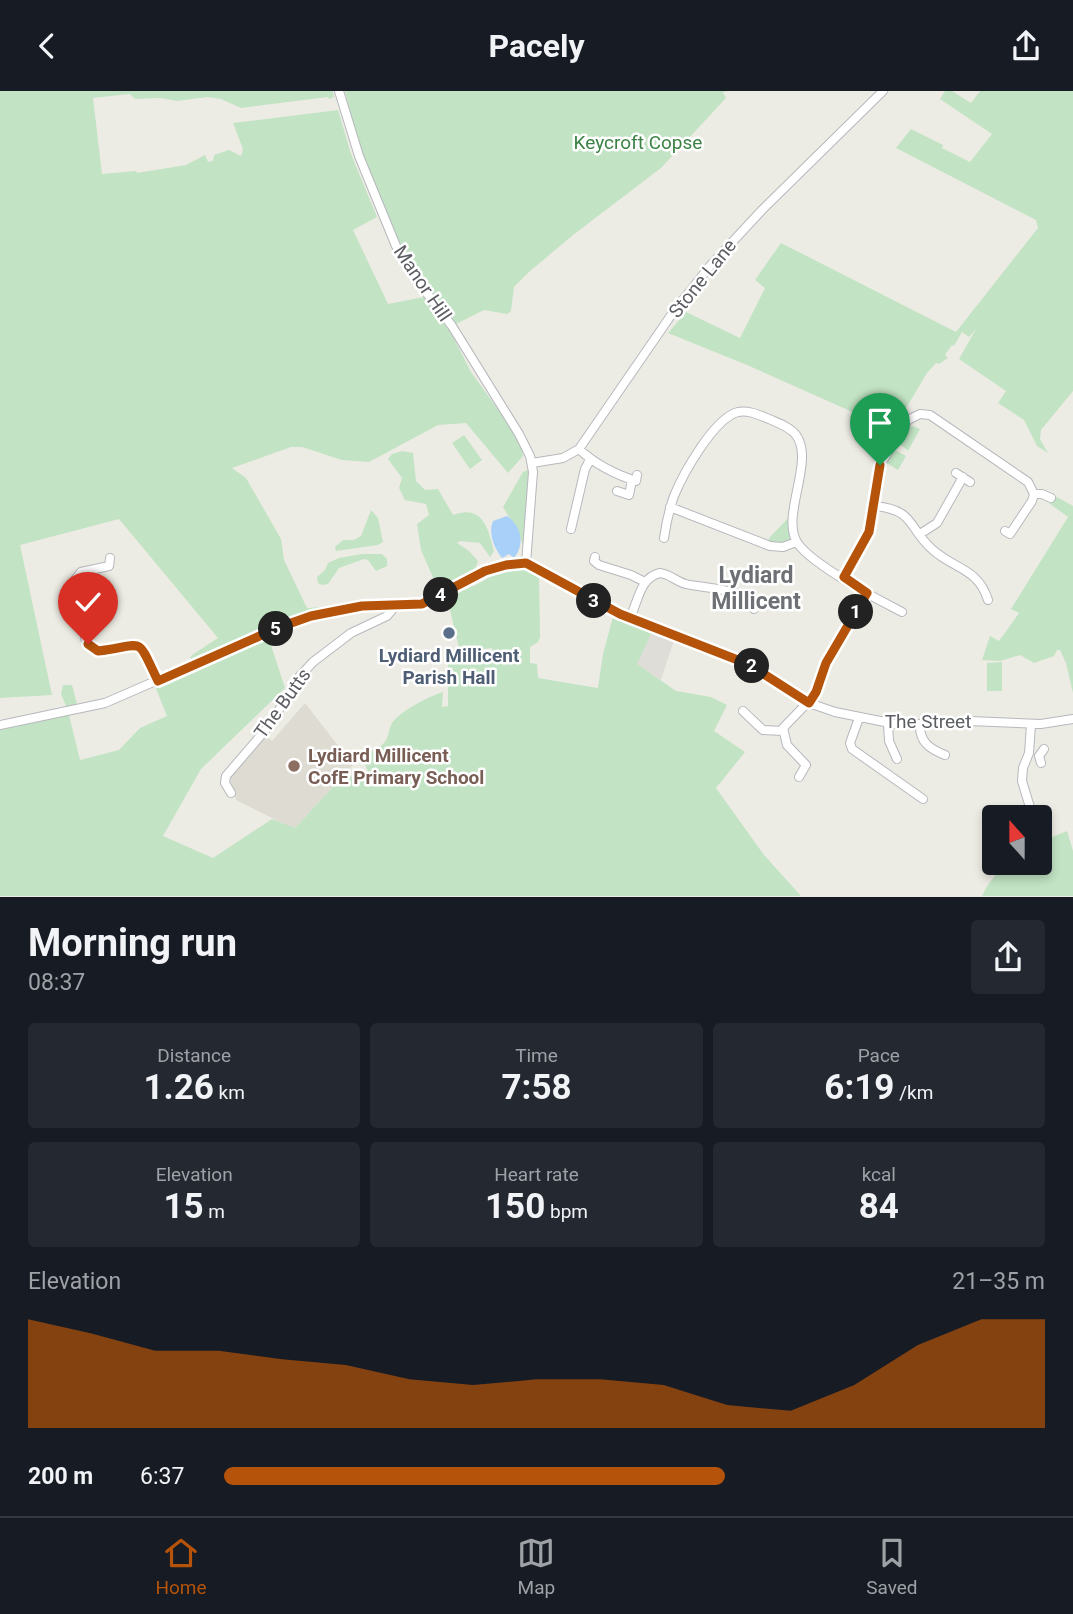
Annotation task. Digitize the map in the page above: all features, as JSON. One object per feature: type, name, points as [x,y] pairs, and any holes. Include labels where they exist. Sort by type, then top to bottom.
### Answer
[{"type":"street","name":"Manor Hill","points":[[340,91],[359,156],[396,246],[416,279],[452,326],[519,434],[532,463]]},
{"type":"street","name":"Stone Lane","points":[[579,449],[674,311],[710,266],[770,201],[883,91]]},
{"type":"street","points":[[664,538],[670,507],[684,476],[715,429],[730,415],[752,412],[789,429],[799,440],[801,459],[793,526],[796,542],[816,561],[902,612]]},
{"type":"street","points":[[844,577],[867,537],[875,506],[880,465],[905,423],[914,416],[930,415],[1023,478],[1034,494]]},
{"type":"street","points":[[0,725],[96,706],[295,622],[341,609],[425,603],[485,571],[526,563],[532,463],[566,457],[579,449],[590,460],[635,477],[629,495],[617,491]]},
{"type":"street","points":[[571,529],[585,469],[590,460]]},
{"type":"street","points":[[920,534],[937,523],[963,478]]},
{"type":"street","points":[[1034,494],[1051,498]]},
{"type":"street","points":[[1010,534],[1034,494]]},
{"type":"street","points":[[875,506],[892,508],[902,513],[933,551],[975,577],[983,586],[988,600]]},
{"type":"street","points":[[670,507],[770,546],[783,547],[796,542]]},
{"type":"street","points":[[595,557],[594,561],[599,565],[645,582]]},
{"type":"street","name":"The Street","points":[[526,563],[598,604],[748,664],[809,703],[888,724],[970,721],[1031,725],[1073,719]]},
{"type":"street","points":[[111,565],[81,572],[74,581],[90,652],[138,645],[144,651],[158,681]]},
{"type":"street","points":[[630,618],[645,582],[653,574],[663,573],[685,584],[720,588],[755,605]]},
{"type":"street","points":[[799,777],[806,765],[787,745],[783,731],[785,725],[809,703],[816,692],[826,663],[867,593]]},
{"type":"street","name":"The Butts","points":[[231,793],[225,783],[226,776],[269,726],[304,671],[344,638],[387,616],[392,610],[392,604]]},
{"type":"street","points":[[743,711],[763,730],[783,731]]},
{"type":"street","points":[[859,717],[850,743],[852,749],[923,799]]},
{"type":"street","points":[[888,724],[889,741],[897,759]]},
{"type":"street","points":[[920,724],[920,736],[924,743],[945,754]]},
{"type":"street","points":[[1029,805],[1022,781],[1023,768],[1030,753],[1031,725]]},
{"type":"street","points":[[1030,753],[1041,756]]},
{"type":"shaded area","points":[[652,632],[674,640],[661,680],[636,664]]},
{"type":"shaded area","name":"Lydiard Millicent CofE Primary School","points":[[305,703],[353,765],[294,829],[236,800],[230,779],[264,734],[272,741]]},
{"type":"green space","points":[[0,91],[333,91],[334,97],[329,99],[241,108],[221,99],[207,97],[177,101],[160,98],[135,99],[130,94],[93,98],[102,174],[137,173],[186,165],[205,155],[208,162],[213,161],[214,155],[229,150],[241,156],[243,149],[233,123],[338,110],[351,154],[377,217],[353,230],[388,304],[424,297],[449,329],[471,372],[512,429],[523,456],[508,473],[466,423],[438,425],[369,462],[342,460],[302,447],[291,447],[232,468],[246,478],[281,539],[284,560],[307,608],[322,607],[324,610],[193,662],[190,658],[192,655],[218,638],[119,519],[20,545],[52,695],[0,698]]},
{"type":"green space","name":"Keycroft Copse","points":[[345,91],[728,91],[723,92],[726,98],[661,168],[573,235],[514,287],[511,311],[507,314],[484,310],[454,325],[395,241],[366,167]]},
{"type":"green space","points":[[945,91],[952,91],[971,103],[980,91],[1073,91],[1073,391],[1041,430],[1040,439],[1048,453],[1037,446],[1024,420],[998,403],[1006,391],[959,359],[976,329],[969,337],[962,332],[945,355],[948,358],[936,363],[927,373],[893,430],[668,333],[686,312],[740,338],[765,288],[755,280],[781,243],[956,332],[1038,228],[1036,220],[896,148],[911,129],[970,162],[992,134],[940,99]]},
{"type":"green space","points":[[913,426],[920,429],[908,451],[898,442],[906,428]]},
{"type":"green space","points":[[464,435],[482,460],[470,469],[452,443]]},
{"type":"green space","points":[[402,451],[413,453],[416,481],[425,490],[438,489],[453,515],[463,512],[477,515],[489,534],[494,551],[490,557],[480,543],[457,543],[478,561],[471,573],[451,585],[438,577],[435,582],[421,550],[417,524],[429,515],[426,504],[405,500],[399,488],[402,478],[388,459],[392,454]]},
{"type":"green space","points":[[893,451],[906,456],[898,470],[885,462]]},
{"type":"green space","points":[[528,470],[524,549],[518,531],[503,507],[523,472]]},
{"type":"green space","points":[[1055,496],[1073,506],[1073,693],[1060,650],[1057,650],[1054,656],[1034,663],[1020,655],[1000,661],[982,660],[990,636],[999,641],[1019,613],[1011,609],[1068,517],[1049,503]]},
{"type":"green space","points":[[371,510],[378,518],[383,542],[336,551],[335,547],[343,540],[354,540],[361,536]]},
{"type":"green space","points":[[791,515],[790,542],[767,543],[770,537]]},
{"type":"green space","points":[[362,554],[382,554],[387,559],[387,566],[376,571],[368,560],[364,559],[339,568],[328,584],[318,583],[317,577],[328,563]]},
{"type":"green space","points":[[530,569],[539,575],[540,637],[538,642],[530,647],[530,663],[537,664],[538,678],[598,688],[603,654],[613,617],[652,632],[637,664],[676,691],[711,697],[727,705],[714,731],[745,752],[716,788],[764,855],[801,896],[0,896],[0,730],[69,715],[80,760],[119,750],[140,728],[167,716],[155,686],[268,636],[285,688],[201,769],[163,836],[213,858],[272,819],[295,828],[341,778],[365,775],[368,771],[363,760],[367,754],[384,743],[392,723],[401,714],[443,692],[442,707],[448,706],[448,657],[493,653],[492,648],[460,652],[447,597],[496,573]]},
{"type":"green space","points":[[1002,662],[1002,691],[987,691],[987,663]]},
{"type":"green space","points":[[63,685],[72,685],[78,708],[66,706],[61,694]]},
{"type":"green space","points":[[1067,831],[1073,851],[1073,896],[982,896],[996,875],[1052,875],[1052,837]]},
{"type":"water","points":[[507,516],[519,530],[521,542],[514,558],[509,554],[502,558],[494,545],[492,535],[493,521]]},
{"type":"place","name":"Lydiard Millicent Parish Hall","points":[[449,633]]},
{"type":"place","name":"Lydiard Millicent CofE Primary School","points":[[294,766]]},
{"type":"district","name":"Lydiard Millicent","points":[[756,588]]},
{"type":"route","points":[[88,644],[98,651],[138,645],[144,651],[158,681],[311,616],[362,606],[422,604],[491,568],[526,563],[598,604],[649,627],[748,664],[809,703],[816,692],[826,663],[867,593],[844,577],[869,532],[880,465]]}]
